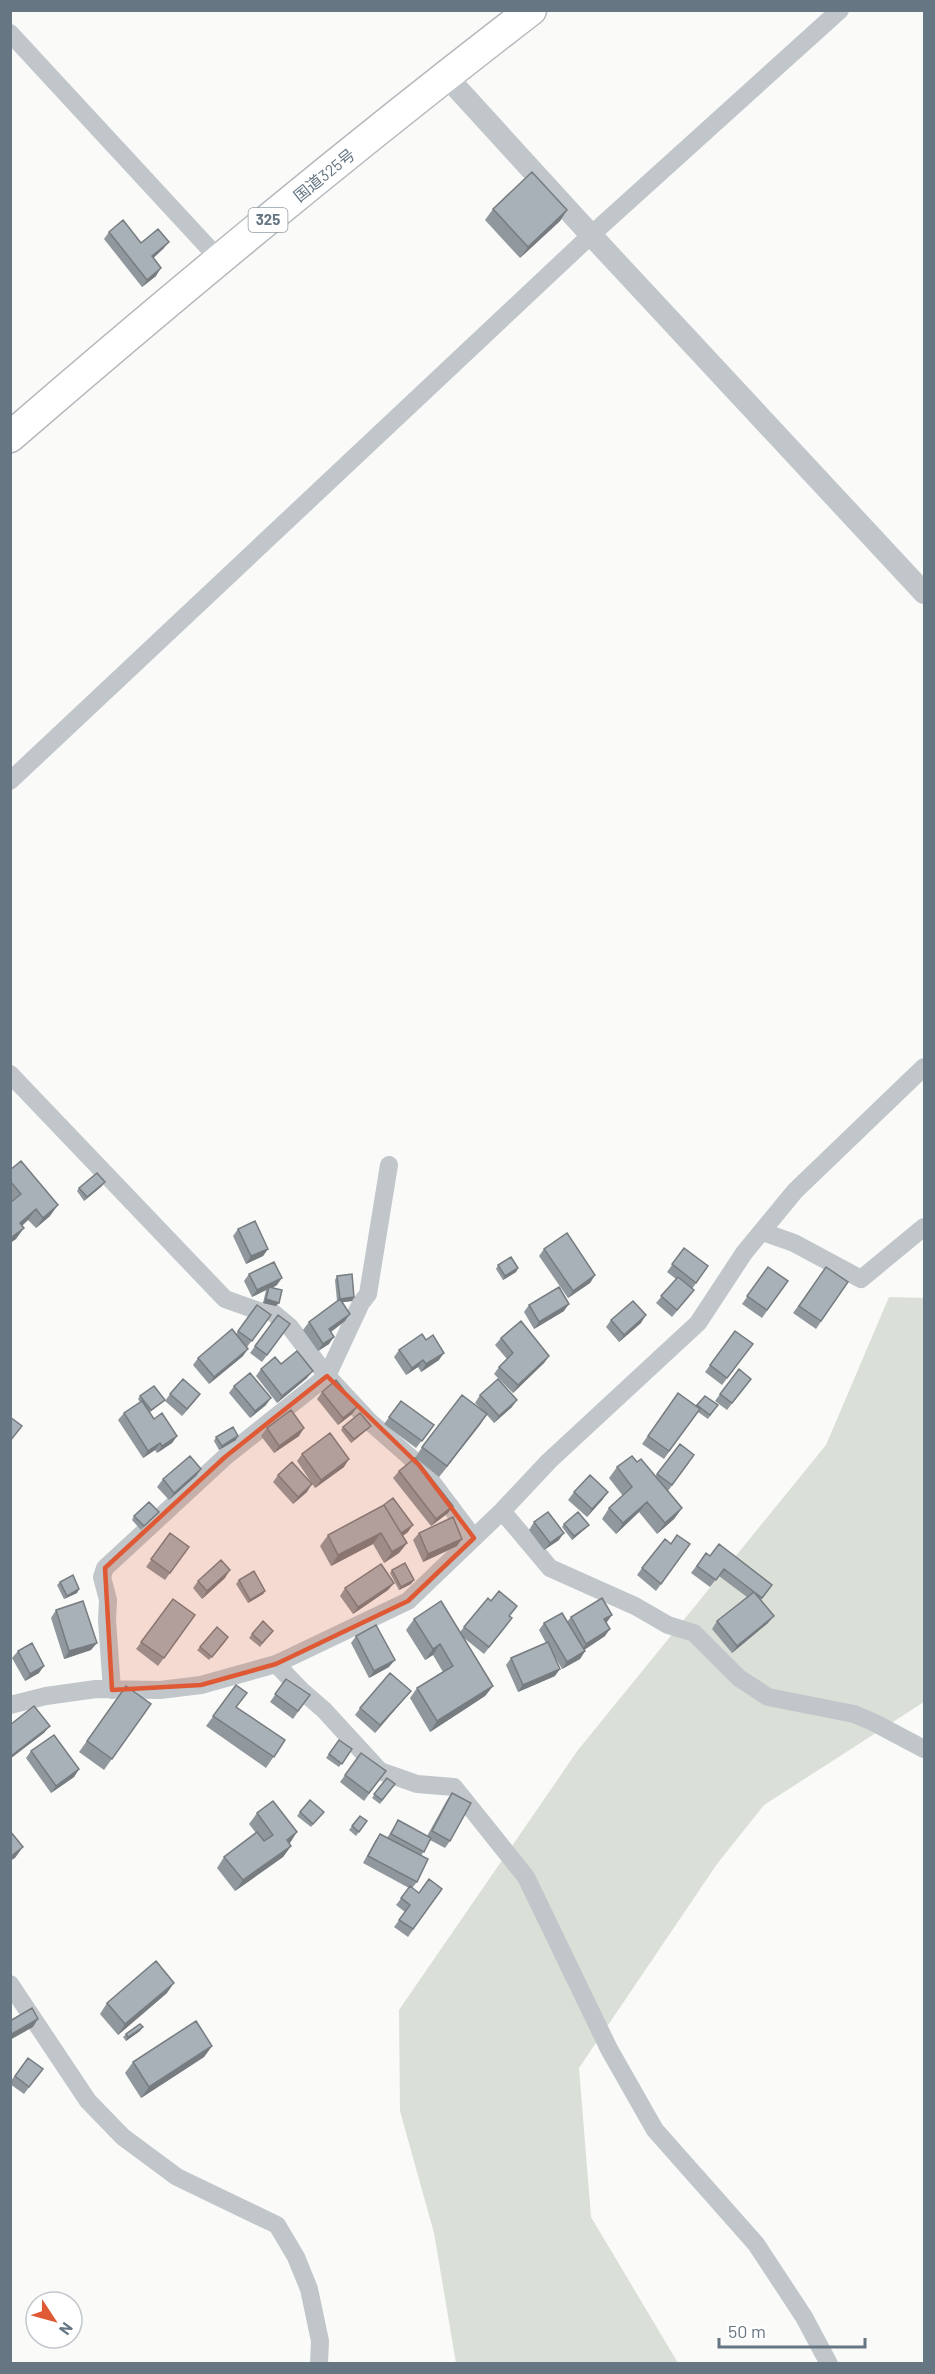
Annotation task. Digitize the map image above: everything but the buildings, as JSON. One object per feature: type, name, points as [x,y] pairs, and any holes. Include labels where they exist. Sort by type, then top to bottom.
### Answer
[{"type":"highway","name":"国道325号","points":[[10,437],[219,259],[531,10]]},
{"type":"street","points":[[10,781],[591,235],[840,10]]},
{"type":"street","points":[[10,33],[219,259]]},
{"type":"street","points":[[446,76],[924,592]]},
{"type":"street","points":[[10,1705],[46,1696],[96,1689],[160,1690],[201,1685],[276,1664],[408,1601],[502,1511],[549,1461],[698,1323],[744,1253],[795,1191],[924,1067]]},
{"type":"street","points":[[10,1074],[225,1299],[259,1311],[272,1312],[290,1327],[327,1376],[369,1421],[419,1465],[474,1538]]},
{"type":"street","points":[[112,1690],[107,1620],[108,1600],[102,1576],[105,1568],[243,1442],[327,1376],[368,1294],[389,1165]]},
{"type":"street","points":[[763,1232],[794,1243],[861,1280],[924,1227]]},
{"type":"street","points":[[502,1511],[550,1568],[635,1606],[669,1625],[694,1633],[739,1678],[768,1697],[854,1714],[924,1749]]},
{"type":"street","points":[[276,1664],[324,1710],[380,1771],[417,1784],[454,1787],[494,1835],[526,1877],[609,2049],[655,2130],[756,2244],[804,2317],[829,2364]]},
{"type":"street","points":[[10,1984],[88,2102],[123,2138],[177,2177],[277,2225],[296,2257],[309,2289],[320,2341],[319,2364]]},
{"type":"highlighted area","points":[[327,1376],[419,1465],[474,1538],[408,1601],[276,1664],[201,1685],[112,1690],[105,1568],[225,1457]]},
{"type":"shaded area","points":[[889,1297],[924,1298],[924,1702],[764,1805],[717,1864],[579,2068],[591,2217],[678,2363],[456,2363],[434,2233],[400,2111],[399,2010],[578,1750],[826,1445]]}]
